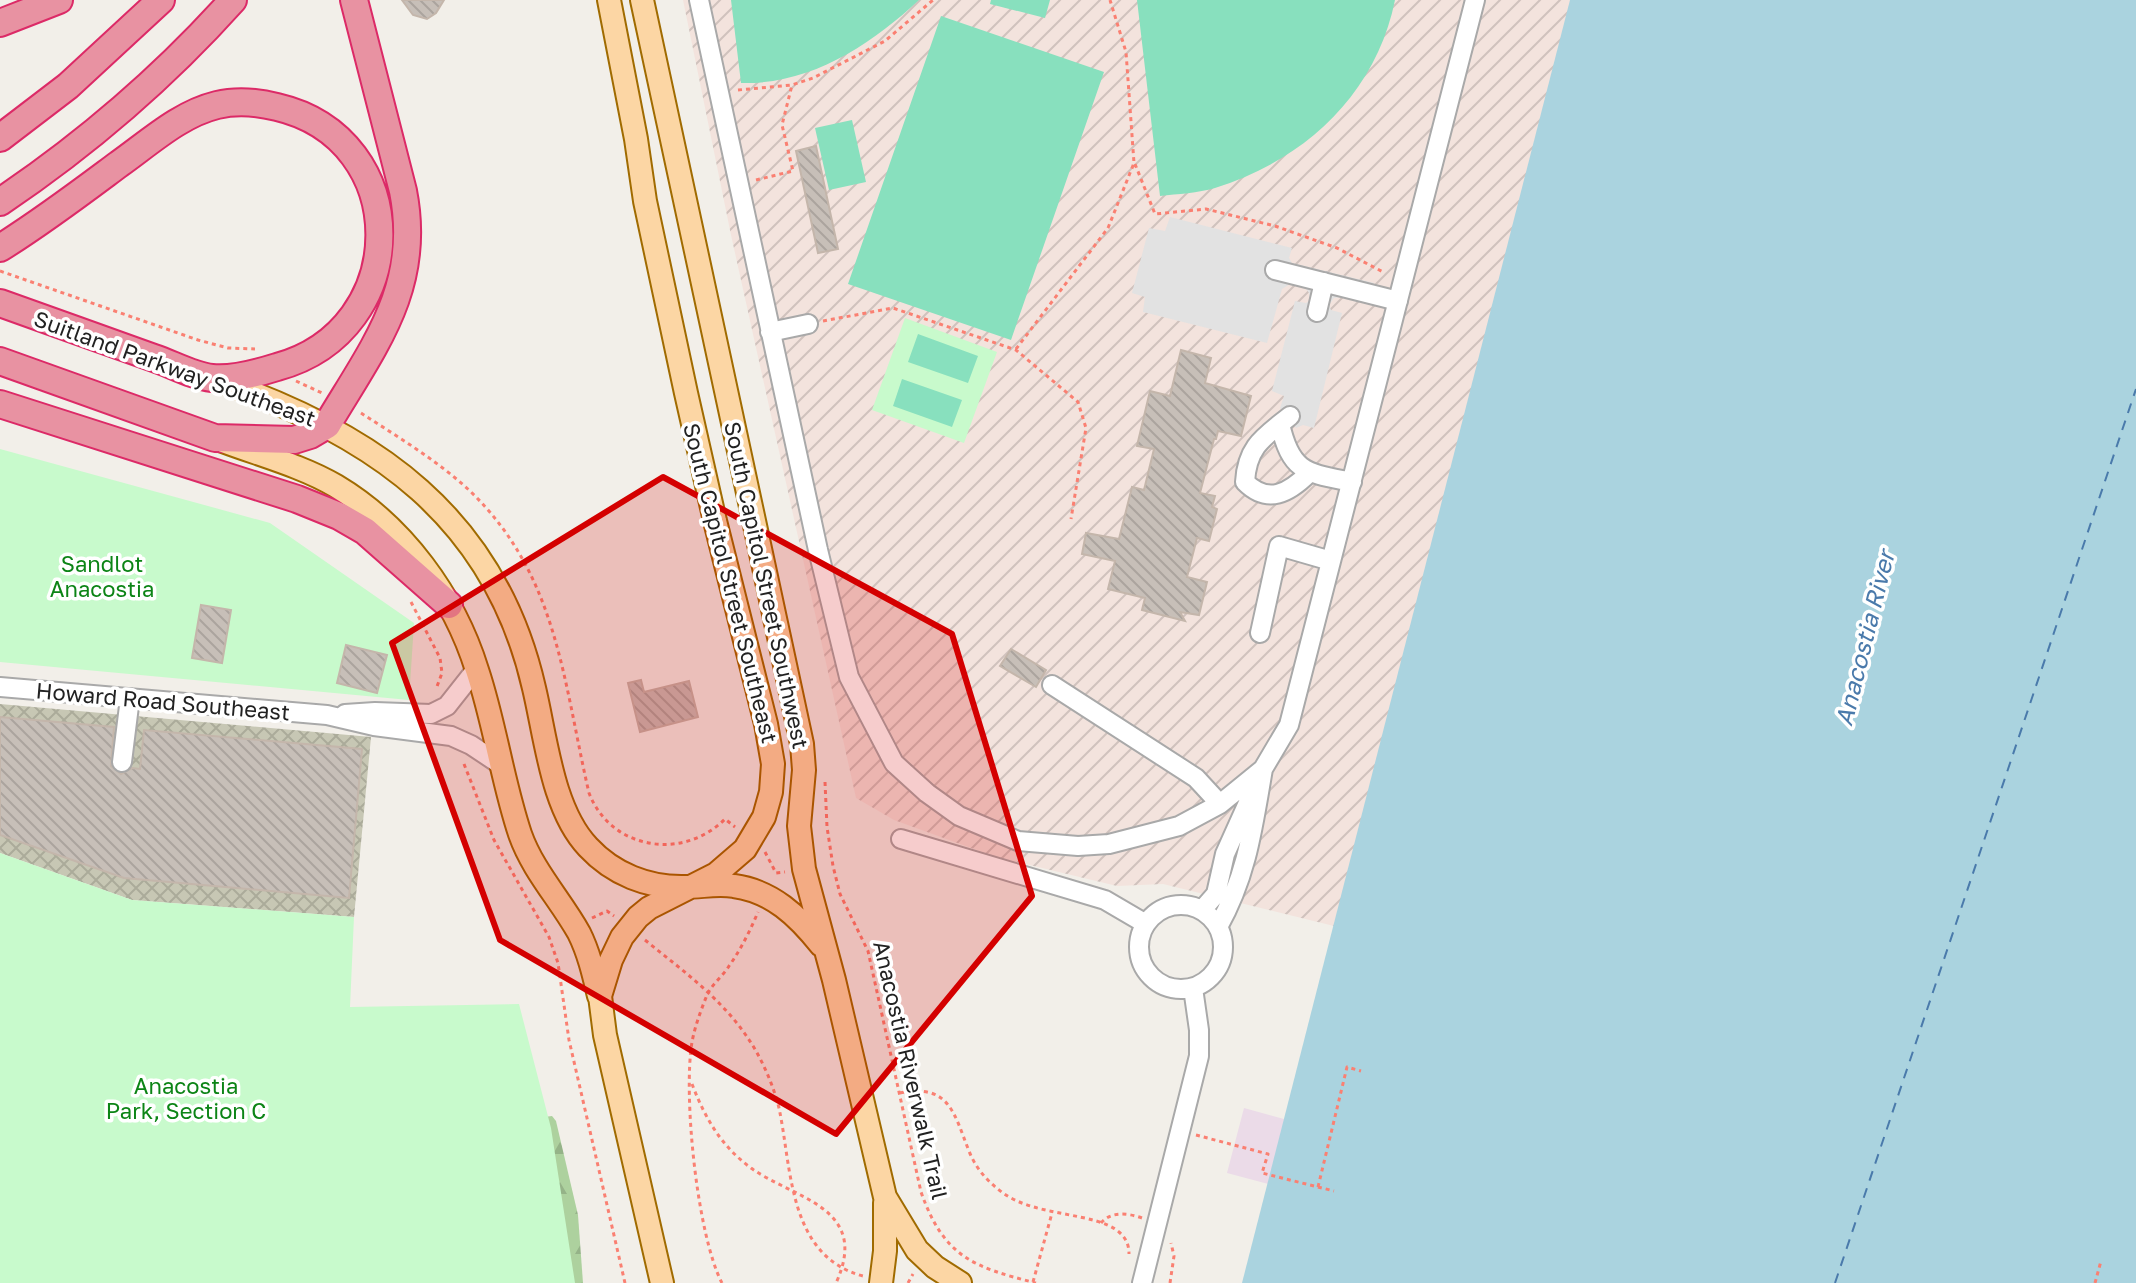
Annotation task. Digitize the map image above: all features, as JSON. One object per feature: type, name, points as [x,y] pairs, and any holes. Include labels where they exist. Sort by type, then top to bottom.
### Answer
[{"type":"highway","points":[[0,23],[59,0]]},
{"type":"highway","points":[[0,138],[93,65],[161,0]]},
{"type":"highway","points":[[0,202],[57,162],[125,107],[181,55],[233,0]]},
{"type":"highway","points":[[0,361],[215,438],[294,440],[327,425],[391,311],[403,281],[408,250],[408,220],[403,191],[354,0]]},
{"type":"highway","points":[[0,248],[194,113],[218,105],[258,102],[288,109],[320,125],[340,140],[355,159],[375,199],[380,243],[371,287],[346,327],[313,353],[286,365],[258,372],[211,378]]},
{"type":"highway","name":"Suitland Parkway Southeast","points":[[0,303],[211,378]]},
{"type":"highway","points":[[0,404],[297,499],[339,516],[365,531],[449,605]]},
{"type":"main road","name":"South Capitol Street Southeast","points":[[609,0],[645,201],[686,393],[772,752],[771,792],[764,817],[752,841],[729,866],[659,902],[629,927],[611,960],[600,996],[605,1035],[662,1283]]},
{"type":"main road","name":"South Capitol Street Southwest","points":[[642,0],[799,729],[804,770],[799,826],[801,855],[885,1197],[917,1250],[935,1267],[960,1283]]},
{"type":"main road","name":"Suitland Parkway Southeast","points":[[211,378],[272,400],[327,425],[376,454],[434,502],[463,535],[509,611],[526,654],[560,800],[571,825],[610,865],[634,878],[657,885],[688,888],[730,885],[765,895],[800,920],[827,952]]},
{"type":"main road","points":[[215,438],[316,476],[348,494],[375,515],[409,549],[449,605],[477,668],[525,847],[580,936],[600,996]]},
{"type":"main road","points":[[874,1280],[885,1251],[885,1197]]},
{"type":"street","points":[[699,0],[770,332],[849,677],[894,763],[959,816],[1018,841],[1078,846],[1109,844],[1179,826],[1220,804],[1263,769]]},
{"type":"street","points":[[1202,910],[1216,894],[1225,854],[1263,769],[1289,725],[1475,0]]},
{"type":"street","points":[[1275,270],[1398,301]]},
{"type":"street","points":[[1317,312],[1324,282]]},
{"type":"street","points":[[770,332],[808,324]]},
{"type":"street","points":[[1309,473],[1280,494],[1253,491],[1245,482],[1246,463],[1254,447],[1285,420],[1286,448],[1301,468],[1309,473],[1352,482]]},
{"type":"street","points":[[1260,633],[1279,546],[1331,561]]},
{"type":"street","name":"Howard Road Southeast","points":[[327,715],[375,712],[431,714],[447,706],[477,668]]},
{"type":"street","points":[[1052,685],[1196,778],[1220,804]]},
{"type":"street","name":"Howard Road Southeast","points":[[0,687],[327,715],[374,726],[451,736],[501,765]]},
{"type":"street","points":[[122,762],[130,698]]},
{"type":"street","points":[[1218,927],[1235,898],[1247,859],[1263,769]]},
{"type":"street","points":[[901,839],[1105,900],[1146,924]]},
{"type":"street","points":[[1177,906],[1202,910],[1218,927],[1223,941],[1217,970],[1207,981],[1193,988],[1181,990],[1168,987],[1148,973],[1141,961],[1139,949],[1146,924],[1154,915],[1177,906]]},
{"type":"street","points":[[1142,1283],[1199,1056],[1193,988]]},
{"type":"path","points":[[733,91],[792,85],[813,78],[885,41],[933,0]]},
{"type":"path","points":[[1110,0],[1126,52],[1134,163],[1155,214],[1206,209],[1275,226],[1337,248],[1392,276]]},
{"type":"path","points":[[752,181],[793,171],[782,125],[792,85]]},
{"type":"path","points":[[1016,350],[1108,228],[1134,163]]},
{"type":"path","points":[[0,271],[206,342],[242,350],[267,347]]},
{"type":"path","points":[[808,324],[893,308],[1016,350],[1078,402],[1086,428],[1071,519]]},
{"type":"path","points":[[290,377],[329,397]]},
{"type":"path","points":[[355,410],[453,476],[486,507],[519,550],[548,612],[589,793],[604,819],[630,838],[661,846],[701,839],[725,819],[735,827]]},
{"type":"path","points":[[410,601],[440,658],[442,673],[435,687],[439,694]]},
{"type":"path","points":[[459,758],[469,772],[494,840],[549,937],[561,974],[569,1040],[625,1283]]},
{"type":"path","points":[[764,852],[776,873],[791,871]]},
{"type":"path","name":"Anacostia Riverwalk Trail","points":[[831,856],[840,894],[868,951],[921,1192],[929,1215],[942,1236],[975,1264],[1034,1283]]},
{"type":"path","points":[[592,918],[607,911],[614,916]]},
{"type":"path","points":[[722,1283],[700,1199],[691,1111],[692,1041],[709,991],[728,969],[758,913]]},
{"type":"path","points":[[549,937],[559,933]]},
{"type":"path","points":[[646,940],[709,991],[746,1036],[773,1087],[793,1190],[810,1237],[821,1253],[842,1268],[874,1280]]},
{"type":"path","points":[[1318,1187],[1347,1067],[1361,1071]]},
{"type":"path","points":[[691,1080],[708,1120],[729,1148],[751,1168],[813,1200],[834,1221],[844,1244],[842,1268],[836,1283]]},
{"type":"path","points":[[900,1093],[920,1089],[937,1095],[950,1106],[960,1122],[969,1152],[988,1181],[1005,1195],[1020,1203],[1101,1223],[1118,1231],[1125,1238],[1130,1260]]},
{"type":"path","points":[[1180,1131],[1268,1154],[1262,1173],[1334,1191]]},
{"type":"path","points":[[1034,1283],[1052,1213]]},
{"type":"path","points":[[1101,1223],[1108,1216],[1122,1214],[1148,1221]]},
{"type":"path","points":[[1169,1239],[1174,1256],[1170,1283]]},
{"type":"path","points":[[2095,1283],[2101,1261]]},
{"type":"path","points":[[908,1283],[913,1273]]},
{"type":"highlighted area","points":[[663,477],[952,634],[1032,896],[836,1134],[500,940],[392,643]]},
{"type":"shaded area","points":[[683,0],[1739,0],[1338,927],[1163,884],[1117,886],[996,857],[894,820],[856,798],[731,235]]},
{"type":"shaded area","points":[[1170,217],[1292,248],[1289,258],[1292,263],[1374,283],[1371,304],[1342,297],[1334,298],[1329,305],[1331,310],[1342,313],[1314,428],[1303,425],[1296,428],[1280,408],[1284,396],[1272,391],[1295,301],[1306,303],[1310,300],[1305,287],[1290,284],[1282,289],[1267,343],[1143,312],[1145,297],[1132,293],[1149,228],[1165,231]]},
{"type":"shaded area","points":[[0,704],[371,737],[354,917],[132,900],[0,853]]},
{"type":"shaded area","points":[[1244,1108],[1284,1119],[1355,1207],[1227,1173]]},
{"type":"green space","points":[[731,0],[919,0],[881,32],[838,59],[791,77],[741,83]]},
{"type":"green space","points":[[991,0],[1050,0],[1045,18],[990,4]]},
{"type":"green space","points":[[1137,0],[1395,0],[1386,34],[1372,65],[1332,119],[1306,141],[1248,176],[1208,190],[1160,196]]},
{"type":"green space","points":[[941,16],[1104,72],[1011,340],[848,284]]},
{"type":"green space","points":[[852,120],[866,182],[829,190],[815,128]]},
{"type":"green space","points":[[905,318],[997,352],[964,443],[872,410]]},
{"type":"green space","points":[[918,334],[978,356],[968,383],[908,362]]},
{"type":"green space","points":[[902,379],[962,400],[952,427],[893,406]]},
{"type":"green space","name":"Sandlot Anacostia","points":[[0,449],[270,523],[414,623],[409,700],[0,662]]},
{"type":"green space","name":"Anacostia Park, Section C","points":[[0,853],[132,900],[354,917],[350,1007],[519,1004],[551,1128],[575,1283],[0,1283]]},
{"type":"green space","points":[[552,1116],[556,1121],[578,1215],[583,1283],[568,1283],[544,1117]]},
{"type":"water","name":"Anacostia River","points":[[1570,0],[2136,0],[2136,1283],[1242,1283]]},
{"type":"building","points":[[402,0],[444,0],[436,13],[427,19],[413,15]]},
{"type":"building","points":[[816,146],[838,249],[818,253],[796,151]]},
{"type":"building","points":[[1181,350],[1211,358],[1205,383],[1251,396],[1241,436],[1218,431],[1214,439],[1200,493],[1215,496],[1212,507],[1217,509],[1209,541],[1197,538],[1187,577],[1207,582],[1199,615],[1180,612],[1185,621],[1142,610],[1145,598],[1108,589],[1115,561],[1082,554],[1086,533],[1119,539],[1132,487],[1144,490],[1154,449],[1137,446],[1150,391],[1170,396]]},
{"type":"building","points":[[201,605],[231,610],[222,663],[192,658]]},
{"type":"building","points":[[346,645],[387,655],[377,693],[337,683]]},
{"type":"building","points":[[1011,649],[1046,670],[1036,687],[1000,666]]},
{"type":"building","points":[[641,680],[644,692],[689,681],[698,717],[640,732],[628,683]]},
{"type":"building","points":[[0,717],[114,727],[111,766],[121,774],[132,768],[140,769],[144,730],[362,749],[349,898],[124,878],[0,835]]},
{"type":"ferry route","points":[[1835,1283],[2136,389]]}]
